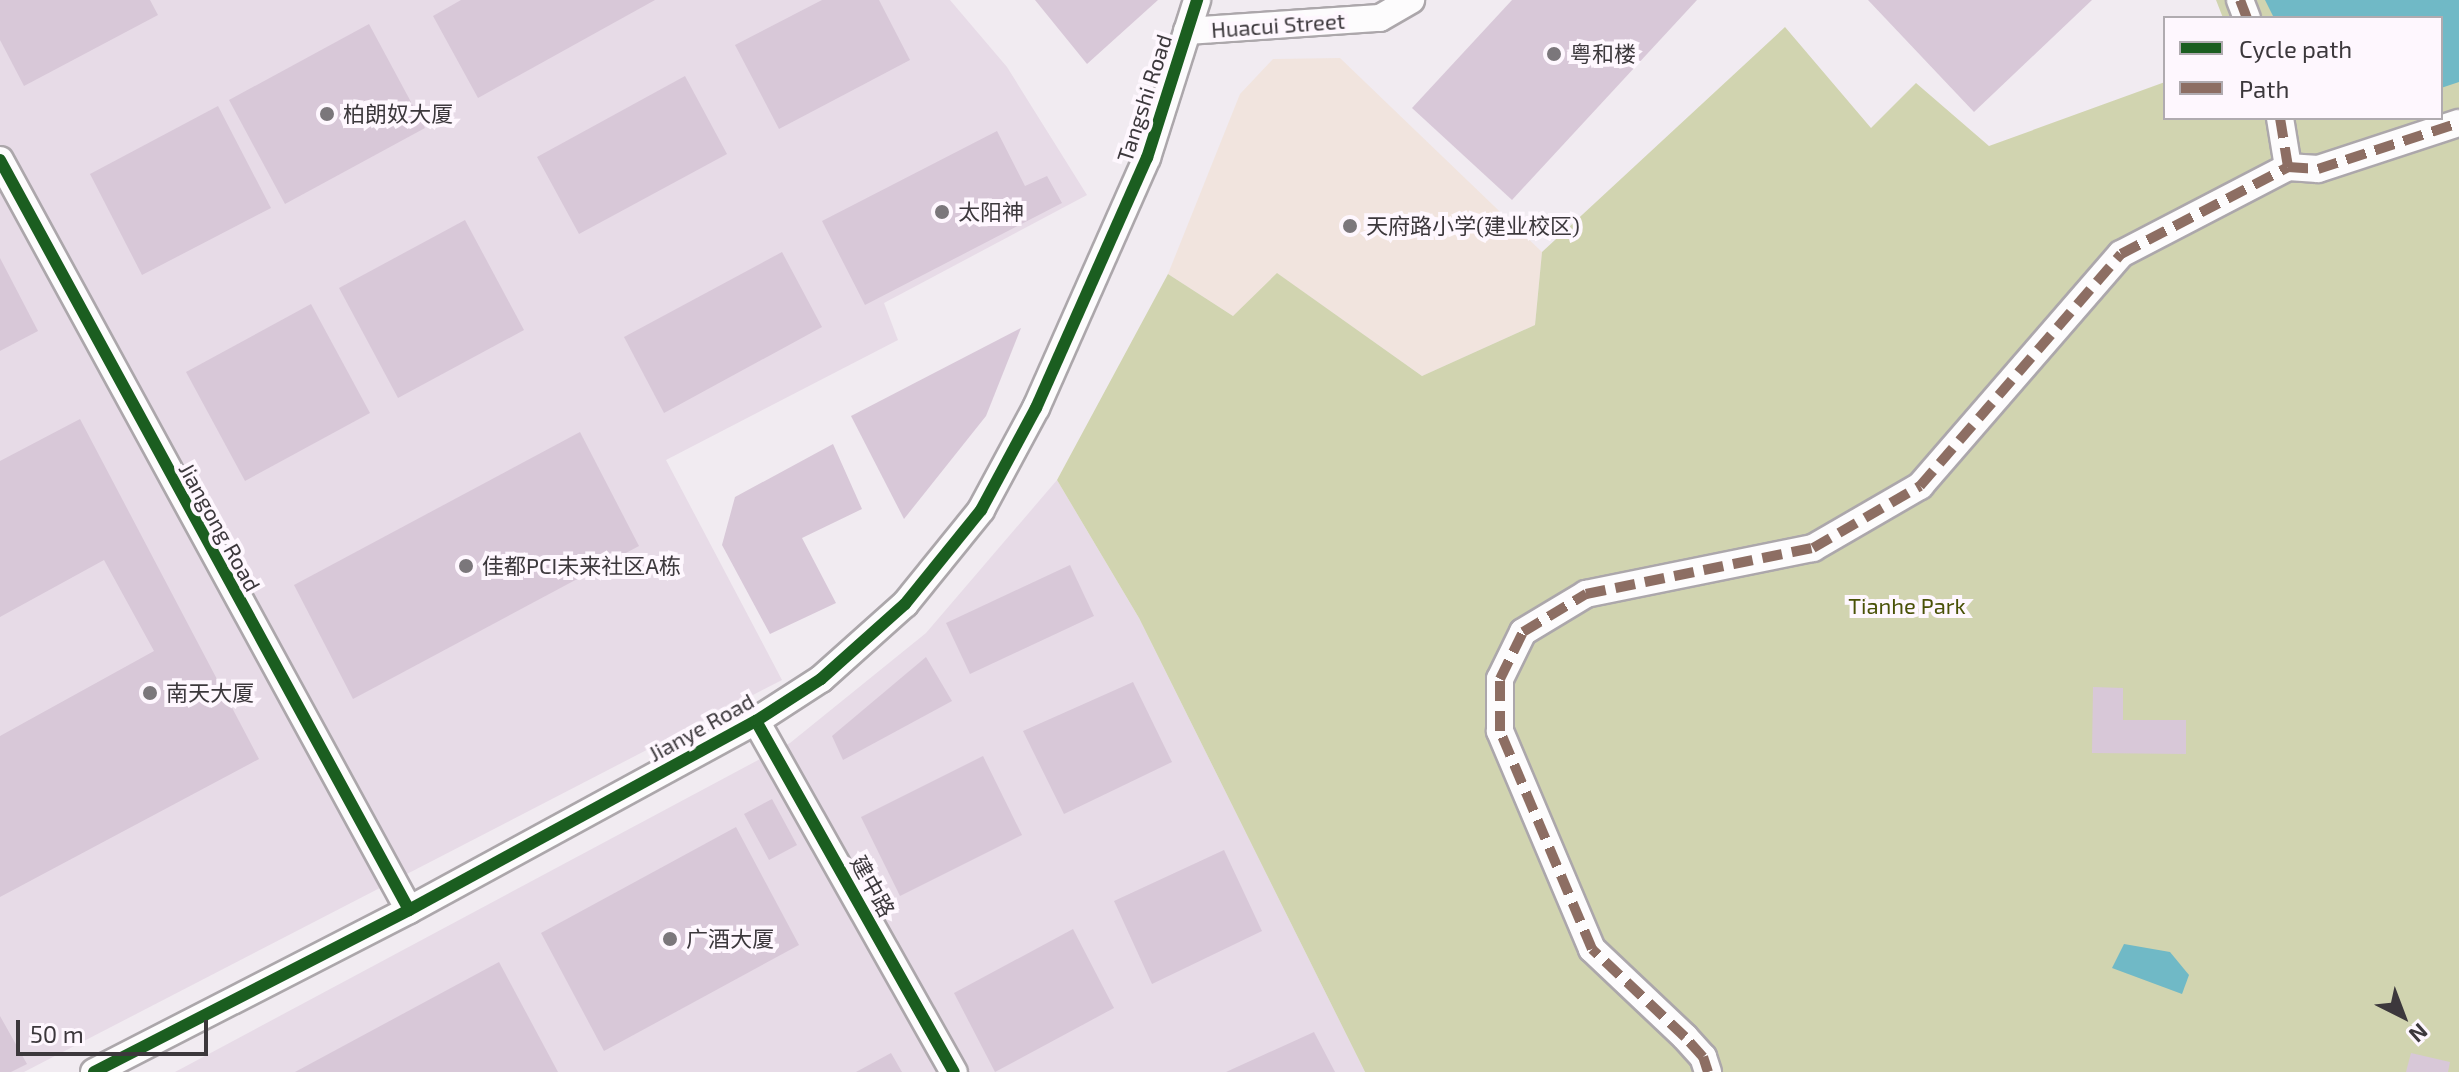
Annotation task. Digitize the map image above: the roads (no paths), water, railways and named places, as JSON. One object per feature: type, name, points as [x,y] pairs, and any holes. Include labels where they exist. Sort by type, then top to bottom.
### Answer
[{"type":"street","name":"Tangshi Road","points":[[1125,207],[1147,158],[1197,0]]},
{"type":"street","name":"Huacui Street","points":[[1187,31],[1380,18],[1411,0]]},
{"type":"street","points":[[2280,120],[2288,167]]},
{"type":"street","points":[[1708,1072],[1703,1057],[1685,1037],[1592,949],[1500,731],[1500,679],[1523,632],[1586,594],[1813,548],[1920,486],[2121,254],[2288,167],[2318,169],[2459,123]]},
{"type":"street","name":"Jiangong Road","points":[[0,160],[409,910]]},
{"type":"street","name":"Jianye Road","points":[[94,1072],[409,910],[756,721],[821,679],[905,604],[981,510],[1036,408],[1125,207]]},
{"type":"street","name":"建中路","points":[[756,721],[954,1072]]},
{"type":"water","points":[[2265,0],[2459,0],[2459,82],[2443,87],[2443,16],[2273,16]]},
{"type":"water","points":[[2124,944],[2170,952],[2189,975],[2182,994],[2112,968]]},
{"type":"place","name":"粤和楼","points":[[1554,54]]},
{"type":"place","name":"柏朗奴大厦","points":[[327,114]]},
{"type":"place","name":"太阳神","points":[[942,212]]},
{"type":"place","name":"天府路小学(建业校区)","points":[[1350,226]]},
{"type":"place","name":"佳都PCI未来社区A栋","points":[[466,566]]},
{"type":"place","name":"南天大厦","points":[[150,693]]},
{"type":"place","name":"广酒大厦","points":[[670,939]]},
{"type":"park label","name":"Tianhe Park","points":[[1907,606]]}]
